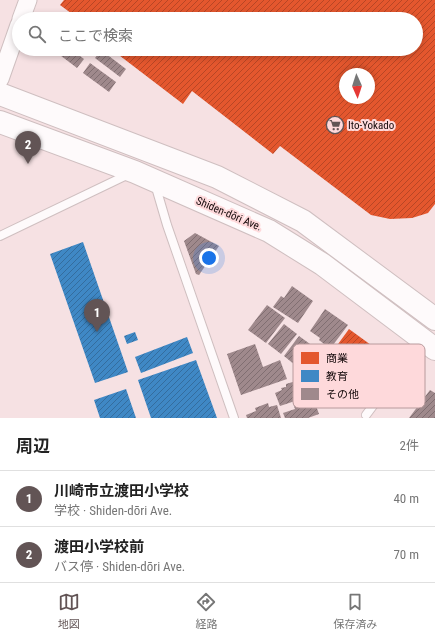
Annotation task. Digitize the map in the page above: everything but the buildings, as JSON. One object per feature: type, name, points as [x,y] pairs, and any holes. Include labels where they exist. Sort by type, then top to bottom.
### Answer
[{"type":"street","points":[[24,12],[28,0]]},
{"type":"street","points":[[0,78],[12,45]]},
{"type":"street","points":[[0,94],[217,176],[304,221],[435,319]]},
{"type":"street","name":"Shiden-dōri Ave.","points":[[0,122],[144,176],[270,231],[322,264],[428,344]]},
{"type":"lane","points":[[0,236],[144,176],[167,225],[234,418]]},
{"type":"lane","points":[[366,415],[372,408]]},
{"type":"place","name":"Ito-Yokado","points":[[335,125]]},
{"type":"place","name":"渡田小学校前","points":[[28,164]]},
{"type":"place","name":"川崎市立渡田小学校","points":[[97,332]]}]
